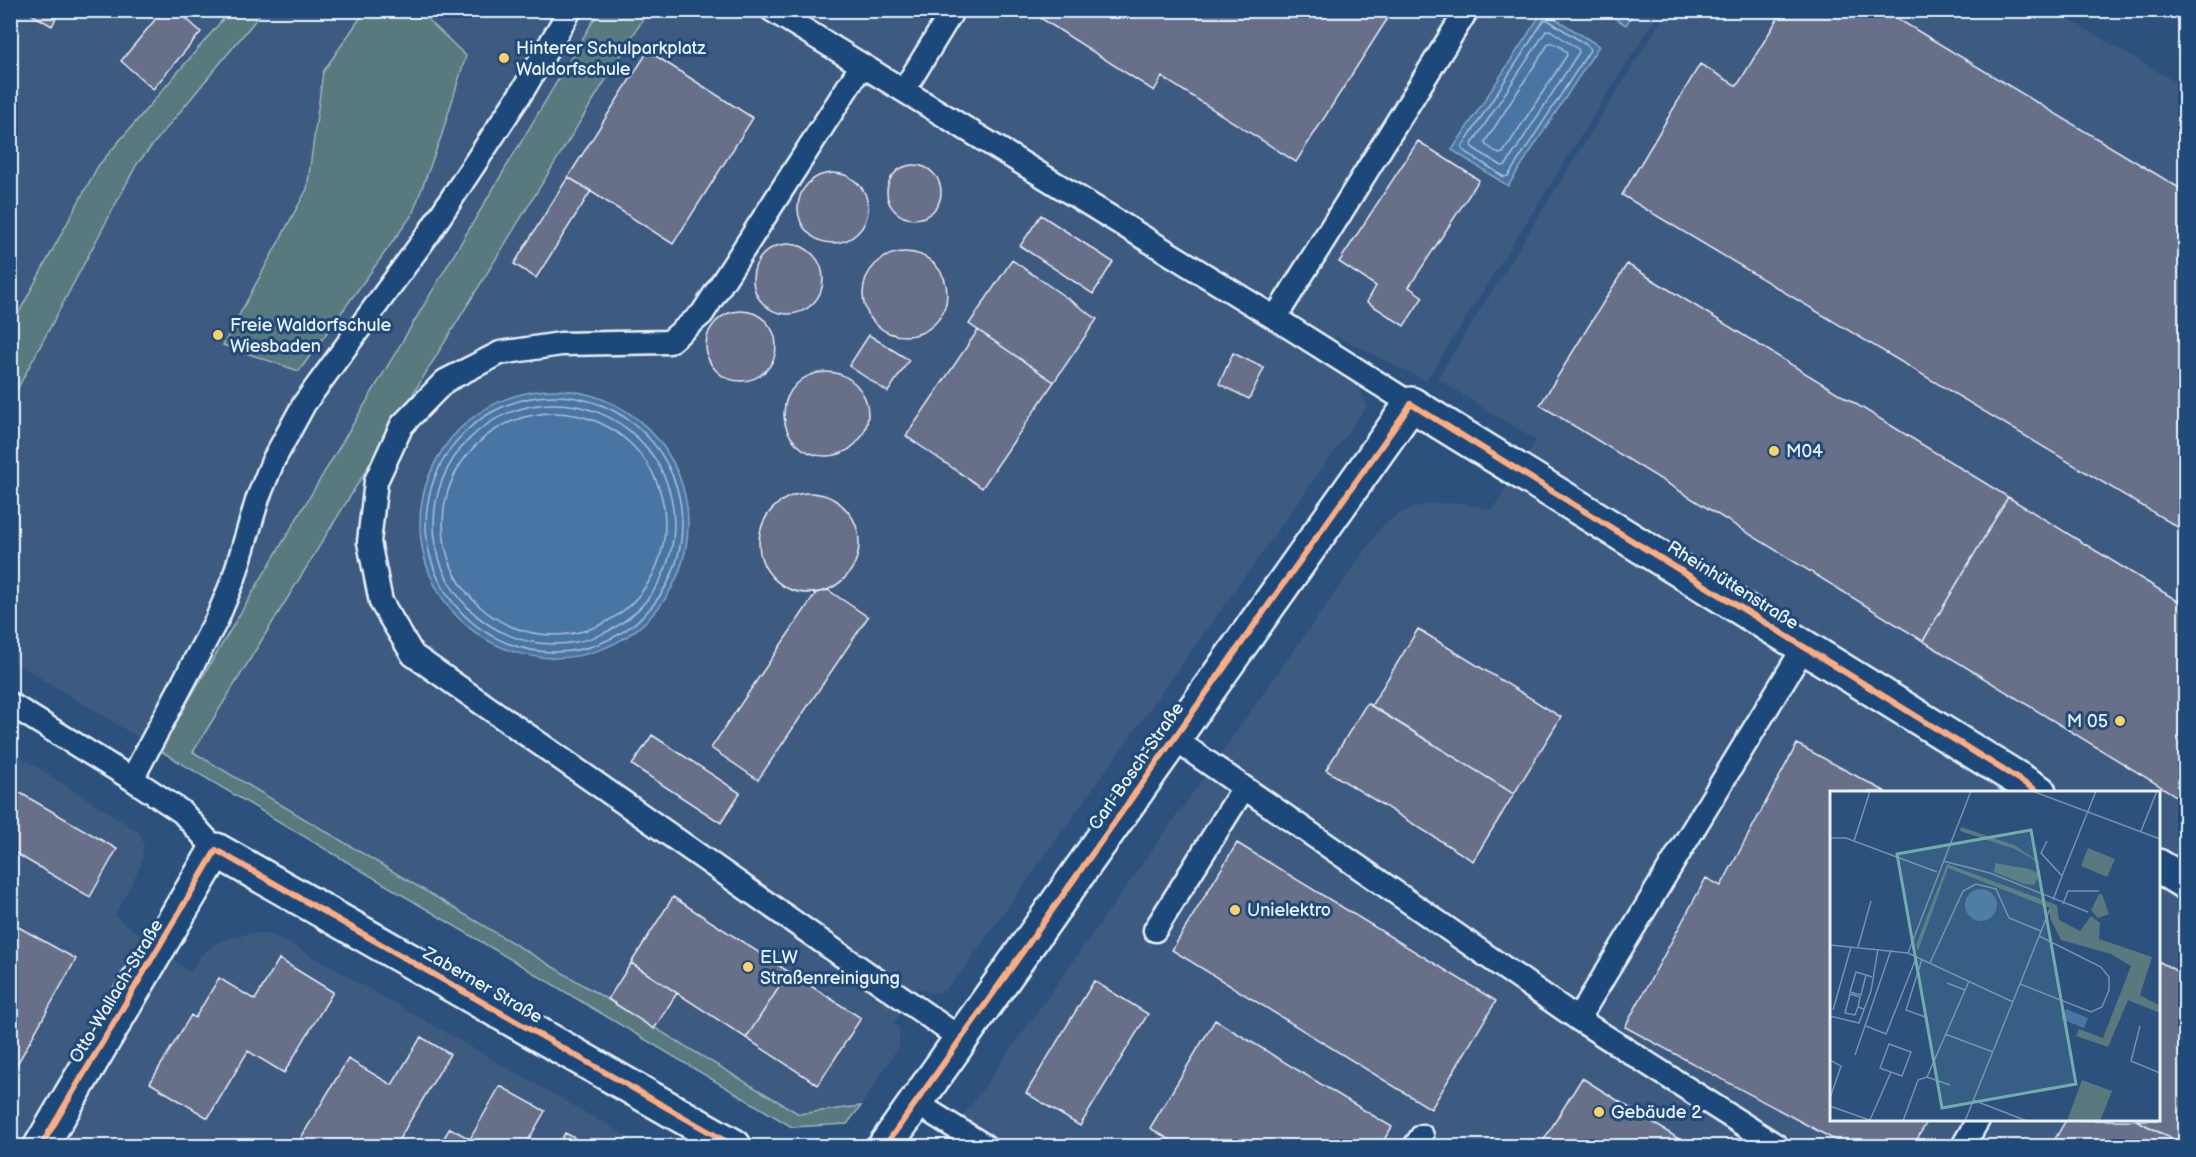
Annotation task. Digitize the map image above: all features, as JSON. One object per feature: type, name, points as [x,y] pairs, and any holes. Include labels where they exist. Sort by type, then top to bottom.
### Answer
[{"type":"street","name":"Carl-Bosch-Straße","points":[[895,1143],[916,1103],[1412,404]]},
{"type":"street","name":"Rheinhüttenstraße","points":[[1412,404],[2037,791]]},
{"type":"street","name":"Otto-Wallach-Straße","points":[[41,1146],[216,850]]},
{"type":"street","name":"Zaberner Straße","points":[[216,850],[734,1146]]},
{"type":"lane","points":[[132,779],[217,619],[234,579],[265,479],[304,404],[429,233],[525,87],[570,10]]},
{"type":"lane","points":[[772,10],[1412,404]]},
{"type":"lane","points":[[904,90],[953,10]]},
{"type":"lane","points":[[1275,318],[1467,10]]},
{"type":"lane","points":[[862,65],[702,314],[669,342],[561,344],[500,353],[445,381],[402,425],[376,481],[369,542],[381,602],[412,655],[961,1039]]},
{"type":"lane","points":[[1578,1019],[1804,647]]},
{"type":"lane","name":"Zaberner Straße","points":[[10,704],[182,812],[216,850]]},
{"type":"lane","points":[[1174,739],[1578,1019],[1778,1146]]},
{"type":"lane","points":[[1155,930],[1243,789]]},
{"type":"lane","points":[[916,1103],[985,1146]]},
{"type":"lane","points":[[1963,1146],[1977,1121]]},
{"type":"shaded area","points":[[10,11],[1660,11],[1426,381],[1336,336],[1328,350],[1362,393],[1367,406],[960,974],[944,991],[930,993],[917,988],[894,1023],[899,1027],[899,1046],[847,1124],[792,1127],[11,660]]},
{"type":"shaded area","points":[[1667,11],[2055,11],[2185,88],[2185,1146],[942,1146],[1383,525],[1402,512],[1427,504],[1462,503],[1492,510],[1536,440],[1437,379]]},
{"type":"shaded area","points":[[10,750],[139,832],[144,845],[140,867],[115,916],[190,972],[203,953],[217,943],[251,933],[268,934],[291,944],[644,1146],[11,1146]]},
{"type":"green space","points":[[230,11],[263,11],[137,164],[11,401],[11,327],[98,166]]},
{"type":"green space","points":[[365,11],[419,11],[466,56],[441,137],[412,215],[299,371],[223,345],[307,189],[323,72]]},
{"type":"green space","points":[[599,11],[648,11],[193,752],[799,1114],[861,1106],[847,1124],[792,1127],[159,750]]},
{"type":"water","points":[[1543,11],[1599,46],[1508,186],[1452,150]]},
{"type":"water","points":[[1603,11],[1635,11],[1626,25]]},
{"type":"water","points":[[554,390],[593,396],[617,406],[649,429],[672,461],[682,485],[688,524],[682,563],[672,587],[649,619],[617,642],[593,652],[554,658],[515,652],[491,642],[459,619],[436,587],[426,563],[420,524],[426,485],[436,461],[459,429],[491,406],[515,396]]},
{"type":"building","points":[[24,10],[60,10],[52,26]]},
{"type":"building","points":[[163,10],[177,10],[201,32],[153,89],[121,61]]},
{"type":"building","points":[[1043,10],[1393,10],[1296,162],[1162,77],[1154,91],[1039,17]]},
{"type":"building","points":[[1783,10],[1883,10],[2186,192],[2186,532],[1622,195],[1700,64],[1737,86]]},
{"type":"building","points":[[648,51],[753,118],[673,244],[568,177]]},
{"type":"building","points":[[1418,141],[1479,180],[1409,287],[1423,297],[1404,326],[1367,302],[1376,286],[1339,262]]},
{"type":"building","points":[[914,165],[924,167],[933,173],[939,182],[941,192],[939,202],[933,211],[924,217],[914,219],[904,217],[895,211],[889,202],[887,192],[889,182],[895,173],[904,167]]},
{"type":"building","points":[[826,173],[840,173],[853,179],[862,188],[868,201],[866,221],[858,233],[840,243],[826,243],[813,237],[804,228],[798,215],[798,201],[804,188],[813,179]]},
{"type":"building","points":[[568,177],[591,191],[536,278],[514,264]]},
{"type":"building","points":[[1041,215],[1113,262],[1093,294],[1020,246]]},
{"type":"building","points":[[781,244],[795,244],[808,250],[817,259],[823,272],[821,292],[813,304],[795,314],[781,314],[768,308],[759,299],[753,286],[753,272],[759,259],[768,250]]},
{"type":"building","points":[[905,252],[921,255],[935,264],[944,278],[947,294],[944,310],[935,324],[921,333],[905,336],[889,333],[875,324],[866,310],[863,294],[866,278],[875,264],[889,255]]},
{"type":"building","points":[[1012,260],[1097,319],[1054,382],[969,324]]},
{"type":"building","name":"M04","points":[[1627,264],[2008,497],[1923,641],[1540,405]]},
{"type":"building","points":[[734,311],[748,311],[761,317],[770,326],[776,339],[774,359],[766,371],[748,381],[734,381],[721,375],[712,366],[706,353],[706,339],[712,326],[721,317]]},
{"type":"building","points":[[978,330],[1054,382],[982,488],[906,436]]},
{"type":"building","points":[[869,335],[909,360],[888,392],[849,366]]},
{"type":"building","points":[[1233,353],[1264,368],[1249,399],[1219,384]]},
{"type":"building","points":[[826,372],[842,375],[856,384],[865,398],[868,414],[865,430],[856,444],[842,453],[826,456],[810,453],[796,444],[787,430],[784,414],[787,398],[796,384],[810,375]]},
{"type":"building","points":[[809,493],[828,497],[844,508],[855,524],[859,543],[855,562],[844,578],[828,589],[809,593],[790,589],[774,578],[763,562],[759,543],[763,524],[774,508],[790,497]]},
{"type":"building","name":"M 05","points":[[2008,497],[2186,606],[2186,802],[1923,641]]},
{"type":"building","points":[[828,590],[868,617],[758,780],[711,748],[816,593]]},
{"type":"building","points":[[1418,629],[1561,717],[1514,794],[1371,706]]},
{"type":"building","points":[[1367,703],[1514,794],[1473,861],[1326,770]]},
{"type":"building","points":[[652,735],[740,793],[721,823],[632,765]]},
{"type":"building","points":[[1797,744],[1884,791],[1830,791],[1830,1121],[1927,1121],[1913,1146],[1846,1146],[1625,1027],[1706,878],[1721,886]]},
{"type":"building","points":[[10,787],[117,849],[90,897],[10,850]]},
{"type":"building","points":[[1237,843],[1496,1001],[1431,1109],[1172,950]]},
{"type":"building","points":[[673,897],[789,972],[746,1038],[631,963]]},
{"type":"building","points":[[13,924],[76,959],[10,1077],[10,928]]},
{"type":"building","points":[[279,959],[333,992],[284,1073],[248,1051],[208,1118],[150,1083],[191,1015],[195,1018],[219,978],[255,1000]]},
{"type":"building","points":[[2160,962],[2186,976],[2186,1146],[2138,1121],[2160,1121]]},
{"type":"building","points":[[631,963],[677,993],[654,1029],[608,999]]},
{"type":"building","points":[[789,972],[861,1018],[818,1085],[746,1038]]},
{"type":"building","points":[[1094,981],[1148,1014],[1080,1126],[1026,1093]]},
{"type":"building","points":[[1215,1020],[1392,1127],[1380,1146],[1180,1146],[1150,1128]]},
{"type":"building","points":[[421,1037],[450,1054],[395,1146],[296,1146],[348,1059],[392,1085]]},
{"type":"building","name":"Gebäude 2","points":[[1582,1078],[1690,1146],[1540,1146]]},
{"type":"building","points":[[500,1086],[545,1111],[525,1146],[439,1146],[450,1128],[470,1139]]},
{"type":"building","points":[[2065,1121],[2138,1121],[2185,1146],[2051,1146]]},
{"type":"building","points":[[565,1133],[590,1146],[558,1146]]},
{"type":"cycle path","points":[[885,1146],[1411,404],[2037,791]]},
{"type":"cycle path","points":[[41,1146],[216,850],[734,1146]]},
{"type":"place","name":"Hinterer Schulparkplatz Waldorfschule","points":[[504,58]]},
{"type":"place","name":"Freie Waldorfschule Wiesbaden","points":[[218,335]]},
{"type":"place","name":"M04","points":[[1774,451]]},
{"type":"place","name":"M 05","points":[[2120,721]]},
{"type":"place","name":"Unielektro","points":[[1235,910]]},
{"type":"place","name":"ELW Straßenreinigung","points":[[748,967]]},
{"type":"place","name":"Gebäude 2","points":[[1599,1112]]}]
